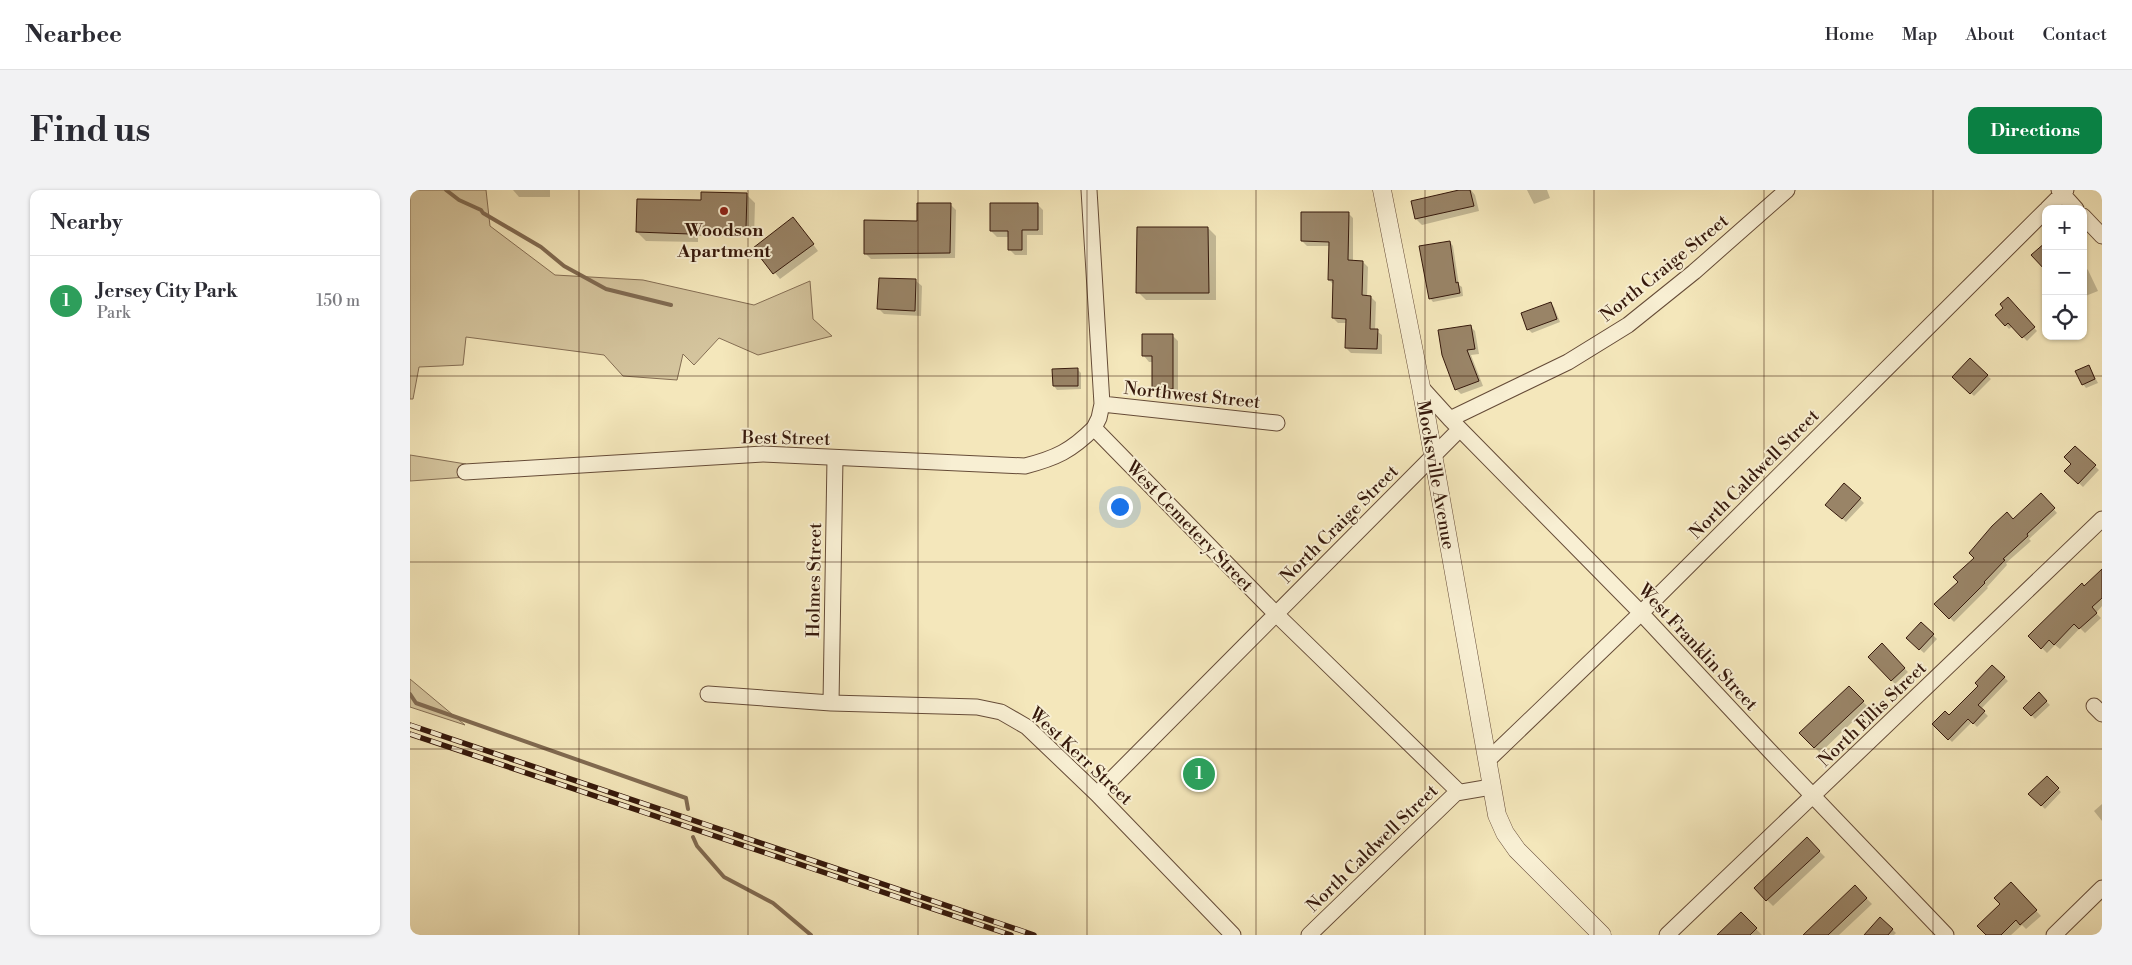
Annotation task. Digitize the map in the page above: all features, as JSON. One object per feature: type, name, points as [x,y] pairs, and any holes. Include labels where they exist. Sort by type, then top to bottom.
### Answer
[{"type":"street","points":[[1089,190],[1102,404],[1099,418],[1094,428]]},
{"type":"street","name":"Mocksville Avenue","points":[[1382,190],[1421,386],[1487,761]]},
{"type":"street","name":"North Craige Street","points":[[1098,794],[1432,457],[1455,424],[1568,362],[1628,325],[1694,272],[1787,190]]},
{"type":"street","points":[[2062,191],[2073,205]]},
{"type":"street","name":"North Caldwell Street","points":[[2050,205],[2062,191]]},
{"type":"street","name":"North Caldwell Street","points":[[1487,761],[1641,612],[2042,213]]},
{"type":"street","points":[[2087,220],[2102,236]]},
{"type":"street","name":"West Franklin Street","points":[[1421,386],[1455,424],[1641,612],[1946,935]]},
{"type":"street","name":"Northwest Street","points":[[1102,404],[1277,423]]},
{"type":"street","name":"Best Street","points":[[465,472],[763,454],[1025,466],[1062,455],[1078,444],[1094,428]]},
{"type":"street","name":"West Cemetery Street","points":[[1094,428],[1276,615],[1458,792]]},
{"type":"street","name":"Holmes Street","points":[[831,703],[835,458]]},
{"type":"street","name":"North Ellis Street","points":[[1667,935],[1814,797],[2102,519]]},
{"type":"street","name":"West Kerr Street","points":[[708,694],[831,703],[977,707],[1001,712],[1027,727],[1098,794],[1233,935]]},
{"type":"street","points":[[1487,761],[1498,820],[1510,841],[1602,935]]},
{"type":"street","name":"North Caldwell Street","points":[[1309,935],[1458,792],[1491,787]]},
{"type":"street","points":[[2054,935],[2102,888]]},
{"type":"shaded area","points":[[410,190],[486,190],[490,226],[555,275],[643,280],[754,305],[810,281],[813,319],[832,336],[758,355],[719,338],[694,365],[683,354],[677,380],[623,376],[604,355],[466,337],[463,365],[419,367],[413,399],[410,399]]},
{"type":"shaded area","points":[[410,455],[466,464],[467,477],[410,481]]},
{"type":"shaded area","points":[[410,679],[465,725],[410,707]]},
{"type":"building","points":[[1459,190],[1470,190],[1474,206],[1415,219],[1411,201]]},
{"type":"building","points":[[701,192],[747,193],[746,229],[690,228],[690,234],[636,232],[637,199],[701,200]]},
{"type":"building","points":[[917,203],[951,203],[950,253],[864,254],[864,220],[917,221]]},
{"type":"building","points":[[990,203],[1038,203],[1038,230],[1022,230],[1022,250],[1008,250],[1008,231],[990,231]]},
{"type":"building","points":[[1301,212],[1349,212],[1348,260],[1363,261],[1362,295],[1371,296],[1370,329],[1378,329],[1377,349],[1345,348],[1346,319],[1332,318],[1333,280],[1328,280],[1329,242],[1301,241]]},
{"type":"building","points":[[793,217],[814,244],[773,274],[753,248]]},
{"type":"building","points":[[1137,227],[1208,227],[1209,293],[1136,293]]},
{"type":"building","points":[[1450,241],[1456,283],[1458,282],[1460,293],[1429,299],[1419,246]]},
{"type":"building","points":[[2042,245],[2042,267],[2031,255]]},
{"type":"building","points":[[879,278],[916,279],[915,311],[877,309]]},
{"type":"building","points":[[2008,297],[2035,327],[2022,338],[2008,323],[2005,326],[1995,315],[2003,308],[2000,304]]},
{"type":"building","points":[[1551,302],[1557,319],[1527,330],[1521,313]]},
{"type":"building","points":[[1471,325],[1475,349],[1467,350],[1479,381],[1455,390],[1442,355],[1438,330]]},
{"type":"building","points":[[1142,334],[1173,334],[1173,389],[1152,389],[1152,356],[1142,356]]},
{"type":"building","points":[[1970,358],[1988,375],[1970,394],[1952,377]]},
{"type":"building","points":[[2089,365],[2095,379],[2082,385],[2075,371]]},
{"type":"building","points":[[1078,368],[1078,386],[1053,386],[1052,369]]},
{"type":"building","points":[[2075,446],[2096,465],[2078,484],[2064,471],[2071,464],[2064,457]]},
{"type":"building","points":[[1844,483],[1861,498],[1842,519],[1825,505]]},
{"type":"building","points":[[2041,493],[2055,508],[2003,559],[2005,560],[1985,583],[1949,619],[1934,604],[1958,582],[1953,577],[1974,558],[1969,553],[2007,512],[2013,519]]},
{"type":"building","points":[[2102,569],[2102,598],[2092,607],[2097,613],[2079,629],[2074,624],[2054,645],[2049,640],[2041,649],[2028,636],[2082,583],[2084,586]]},
{"type":"building","points":[[1921,622],[1934,634],[1919,650],[1906,638]]},
{"type":"building","points":[[1882,643],[1905,668],[1891,681],[1868,657]]},
{"type":"building","points":[[1992,665],[2005,677],[1978,705],[1985,711],[1973,724],[1968,719],[1948,740],[1932,724],[1945,711],[1949,715],[1978,686],[1975,683]]},
{"type":"building","points":[[1849,686],[1864,701],[1814,748],[1799,733]]},
{"type":"building","points":[[2039,692],[2047,701],[2031,716],[2023,708]]},
{"type":"building","points":[[2047,776],[2059,788],[2041,806],[2028,794]]},
{"type":"building","points":[[1807,837],[1820,851],[1766,901],[1754,888]]},
{"type":"building","points":[[2011,882],[2037,910],[2020,925],[2016,920],[2001,935],[1986,935],[1977,926],[2000,904],[1994,898]]},
{"type":"building","points":[[1855,885],[1867,898],[1828,935],[1803,935]]},
{"type":"building","points":[[1741,912],[1757,928],[1750,935],[1717,935]]},
{"type":"building","points":[[1880,917],[1893,929],[1888,935],[1864,935]]},
{"type":"waterway","points":[[446,190],[459,200],[481,210],[483,213],[541,247],[564,266],[606,289],[671,305]]},
{"type":"waterway","points":[[410,694],[416,703],[686,798],[688,809]]},
{"type":"waterway","points":[[693,837],[697,846],[724,877],[773,903],[811,935]]},
{"type":"railway","points":[[410,725],[1034,935]]},
{"type":"railway","points":[[410,734],[1011,935]]},
{"type":"place","name":"Woodson Apartment","points":[[724,211]]},
{"type":"place","name":"Jersey City Park","points":[[1199,774]]}]
